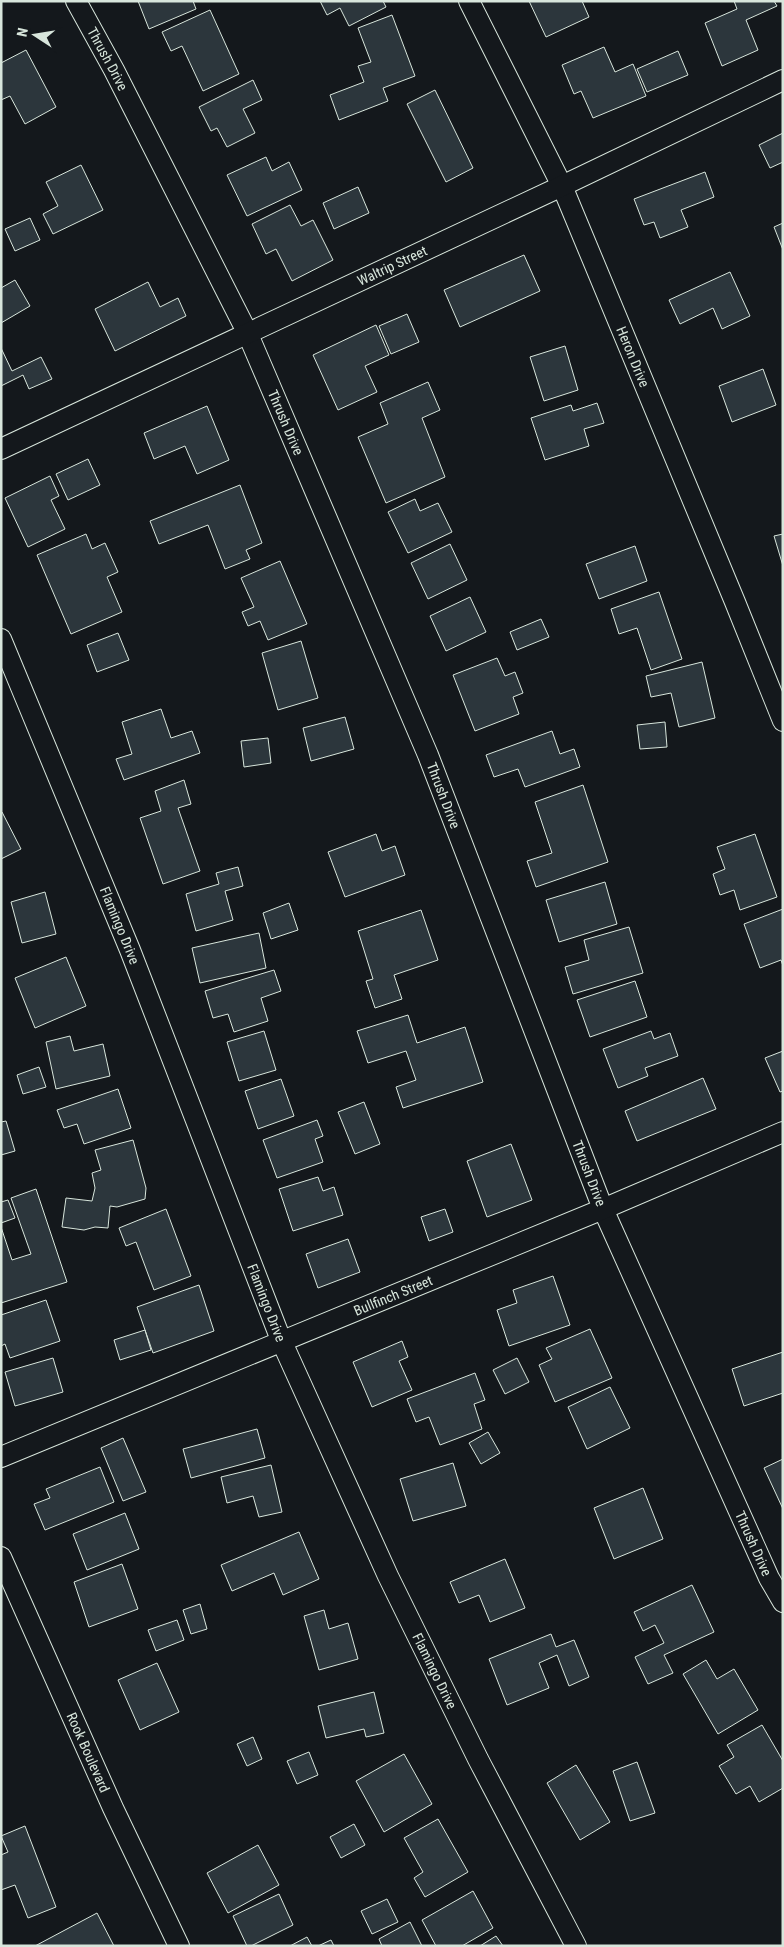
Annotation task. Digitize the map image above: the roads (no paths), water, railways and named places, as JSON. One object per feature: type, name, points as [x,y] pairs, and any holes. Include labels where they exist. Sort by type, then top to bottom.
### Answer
[{"type":"street","name":"Thrush Drive","points":[[76,1],[114,70],[247,332],[428,755],[603,1209],[769,1578],[783,1602]]},
{"type":"street","name":"Heron Drive","points":[[469,1],[562,186],[783,721]]},
{"type":"street","name":"Waltrip Street","points":[[1,449],[247,332],[562,186],[783,80]]},
{"type":"street","name":"Flamingo Drive","points":[[1,639],[130,950],[281,1340],[392,1584],[478,1759],[576,1946]]},
{"type":"street","name":"Bullfinch Street","points":[[1,1457],[281,1340],[603,1209],[783,1132]]},
{"type":"street","name":"Rook Boulevard","points":[[1,1557],[113,1808],[179,1946]]}]
